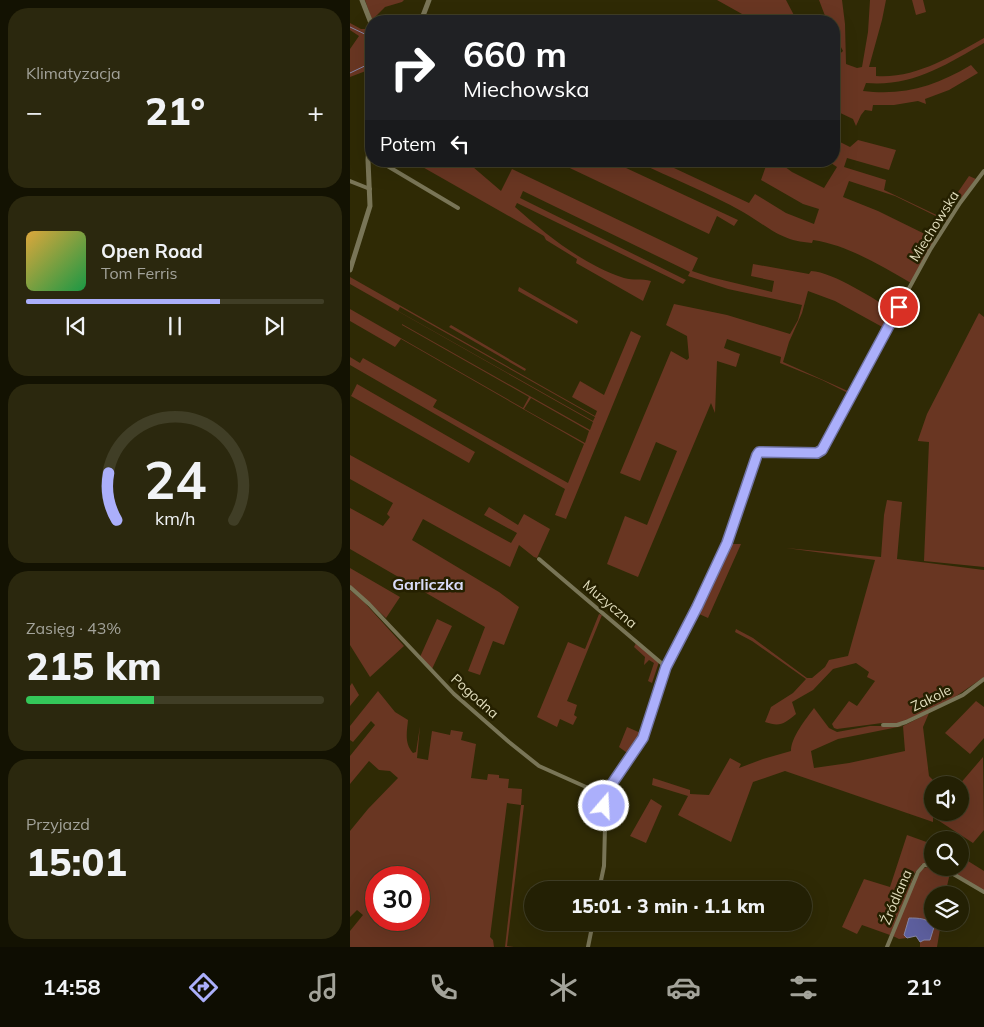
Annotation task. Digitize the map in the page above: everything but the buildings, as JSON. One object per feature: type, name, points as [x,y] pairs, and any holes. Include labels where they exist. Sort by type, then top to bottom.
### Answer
[{"type":"street","points":[[362,0],[368,15]]},
{"type":"street","points":[[423,15],[429,0]]},
{"type":"street","points":[[350,270],[370,206],[370,167]]},
{"type":"street","points":[[389,167],[458,208]]},
{"type":"street","name":"Miechowska","points":[[666,667],[727,543],[759,452],[817,453],[824,447],[930,250],[960,203],[984,171]]},
{"type":"street","points":[[350,181],[370,189]]},
{"type":"street","name":"Muzyczna","points":[[539,559],[666,667]]},
{"type":"street","name":"Pogodna","points":[[350,587],[369,604],[446,686],[509,742],[539,766],[595,791],[603,797]]},
{"type":"street","points":[[601,881],[604,866],[605,827],[603,797],[643,738],[666,667]]},
{"type":"street","name":"Zakole","points":[[883,725],[896,725],[906,722],[963,695],[984,679]]},
{"type":"street","name":"Źródlana","points":[[887,947],[915,878],[924,865]]},
{"type":"street","points":[[957,876],[984,892]]},
{"type":"street","points":[[588,947],[591,931]]},
{"type":"shaded area","points":[[365,0],[404,0],[385,7],[377,15],[370,15]]},
{"type":"shaded area","points":[[717,0],[786,0],[794,15],[744,15]]},
{"type":"shaded area","points":[[819,0],[842,0],[846,64],[857,68],[862,67],[868,32],[870,0],[886,0],[869,67],[876,67],[876,76],[891,76],[919,70],[946,59],[984,38],[984,43],[928,73],[898,82],[866,83],[863,91],[892,92],[919,88],[945,79],[971,65],[978,73],[949,90],[925,99],[926,104],[918,101],[894,105],[873,105],[872,111],[865,110],[856,126],[853,119],[840,113],[840,54],[843,51],[840,45],[840,15],[825,15]]},
{"type":"shaded area","points":[[912,0],[923,0],[926,12],[916,15]]},
{"type":"shaded area","points":[[350,23],[365,29],[365,71],[350,77],[350,49],[359,36],[350,30]]},
{"type":"shaded area","points":[[858,140],[896,150],[889,170],[847,158],[844,167],[886,180],[884,190],[946,221],[895,196],[849,181],[843,197],[878,211],[935,239],[911,283],[864,257],[839,246],[813,240],[812,243],[801,242],[783,236],[730,205],[649,167],[672,167],[749,203],[755,194],[786,213],[814,224],[819,209],[803,204],[761,180],[766,167],[785,167],[824,188],[837,167],[840,167],[840,142],[850,147]]},
{"type":"shaded area","points":[[423,167],[473,167],[501,191],[512,169],[698,258],[692,271],[772,292],[774,281],[751,276],[753,264],[809,274],[811,271],[842,281],[896,312],[886,329],[835,301],[808,291],[802,313],[789,342],[783,362],[850,392],[850,394],[780,363],[781,357],[727,339],[724,348],[740,354],[736,367],[717,361],[715,413],[711,403],[638,577],[607,564],[625,516],[647,525],[677,451],[656,442],[640,481],[620,473],[671,351],[687,360],[689,358],[687,336],[666,325],[674,304],[727,315],[790,334],[798,320],[802,305],[728,289],[688,276],[690,272],[523,191],[520,198],[686,280],[683,284],[517,203],[515,207],[527,218],[553,239],[580,257],[624,278],[651,281],[643,301],[576,263],[577,259],[546,240],[544,236]]},
{"type":"shaded area","points":[[568,167],[624,167],[738,220],[734,226],[717,216],[709,234]]},
{"type":"shaded area","points":[[969,176],[976,179],[962,198],[956,195]]},
{"type":"shaded area","points":[[350,277],[595,416],[597,411],[572,397],[580,381],[604,395],[631,331],[641,336],[566,519],[555,515],[565,489],[350,365],[350,357],[360,363],[363,358],[437,400],[433,407],[568,483],[584,444],[401,339],[395,347],[350,321],[350,309],[523,408],[529,397],[402,324],[590,430],[593,422],[350,284]],"holes":[[[400,307],[595,417],[593,421],[398,311]],[[531,398],[589,431],[585,443],[524,409]]]},
{"type":"shaded area","points":[[519,287],[578,321],[577,324],[518,291]]},
{"type":"shaded area","points":[[979,313],[984,317],[984,567],[924,561],[929,442],[918,441],[927,414]]},
{"type":"shaded area","points":[[451,325],[526,369],[525,371],[449,327]]},
{"type":"shaded area","points":[[357,384],[475,452],[469,463],[351,396]]},
{"type":"shaded area","points":[[350,455],[511,543],[517,533],[484,515],[489,507],[518,525],[524,514],[550,529],[537,558],[519,545],[510,567],[423,519],[412,540],[499,592],[519,607],[504,645],[493,641],[480,675],[468,671],[485,627],[350,549],[350,508],[383,526],[390,517],[387,514],[393,503],[350,479]]},
{"type":"shaded area","points":[[887,500],[902,502],[897,559],[984,570],[984,677],[955,697],[897,724],[882,723],[837,729],[832,724],[849,701],[857,706],[875,681],[867,677],[869,672],[856,663],[833,669],[813,690],[792,702],[796,714],[782,724],[765,722],[771,707],[793,693],[806,679],[752,641],[735,632],[736,629],[753,638],[807,678],[812,678],[825,667],[829,660],[848,656],[875,560],[786,548],[881,557]]},
{"type":"shaded area","points":[[728,544],[741,544],[708,618],[697,613]]},
{"type":"shaded area","points":[[350,568],[400,597],[386,618],[350,585]]},
{"type":"shaded area","points":[[350,590],[364,602],[404,646],[370,677],[350,645]]},
{"type":"shaded area","points":[[599,614],[602,615],[567,701],[577,705],[574,715],[577,717],[573,725],[560,719],[557,727],[537,717],[568,642],[585,649]]},
{"type":"shaded area","points":[[437,619],[452,626],[432,669],[420,657]]},
{"type":"shaded area","points":[[636,643],[659,662],[652,683],[648,681],[654,663],[649,660],[644,665],[645,657],[634,647]]},
{"type":"shaded area","points":[[352,683],[359,695],[350,706],[350,686]]},
{"type":"shaded area","points":[[378,691],[395,712],[408,720],[407,741],[413,753],[416,752],[420,726],[417,758],[428,760],[432,731],[450,735],[451,730],[463,732],[461,740],[476,744],[471,778],[487,780],[488,774],[499,775],[499,778],[509,779],[508,788],[522,789],[521,805],[507,803],[490,937],[493,940],[494,947],[350,947],[350,931],[363,915],[357,910],[350,917],[350,831],[398,778],[390,771],[379,770],[369,761],[350,784],[350,756],[375,725],[371,721],[353,742],[350,740],[350,726]]},
{"type":"shaded area","points":[[976,701],[984,707],[984,738],[970,754],[945,733]]},
{"type":"shaded area","points":[[814,708],[829,728],[837,732],[870,726],[903,726],[929,713],[923,727],[929,776],[924,776],[924,819],[785,771],[753,782],[731,842],[678,815],[688,796],[652,785],[653,778],[690,790],[690,794],[709,795],[730,758],[741,764],[739,768],[791,751],[793,740]],"holes":[[[903,726],[905,751],[849,763],[814,768],[811,751],[838,739]]]},
{"type":"shaded area","points":[[627,727],[643,734],[630,755],[619,747]]},
{"type":"shaded area","points":[[983,757],[984,830],[973,843],[969,840],[969,831],[955,831],[939,821],[969,821],[969,776],[967,776]]},
{"type":"shaded area","points":[[651,799],[662,806],[646,843],[630,836]]},
{"type":"shaded area","points":[[521,805],[524,805],[507,946],[514,947],[505,947]]},
{"type":"shaded area","points":[[907,835],[924,841],[924,864],[914,874],[908,894],[890,935],[862,925],[857,934],[842,927],[864,879],[890,887]]},
{"type":"shaded area","points":[[969,862],[984,871],[984,891],[959,876],[969,876]]},
{"type":"shaded area","points":[[924,868],[924,876],[949,876],[947,886],[924,886],[924,930],[904,935],[907,938],[899,939],[893,936],[916,879]]},
{"type":"shaded area","points":[[931,931],[940,931],[937,947],[920,947],[920,942]]},
{"type":"water","points":[[909,918],[924,920],[924,931],[933,931],[930,940],[920,942],[916,936],[907,938],[904,935]]},
{"type":"waterway","name":"Garliczka","points":[[350,27],[365,34]]},
{"type":"waterway","name":"Garliczka","points":[[350,73],[365,66]]},
{"type":"district","name":"Garliczka","points":[[428,584]]},
{"type":"route","points":[[604,806],[603,797],[643,738],[666,667],[727,543],[757,455],[759,452],[817,453],[822,450],[899,307]]}]
